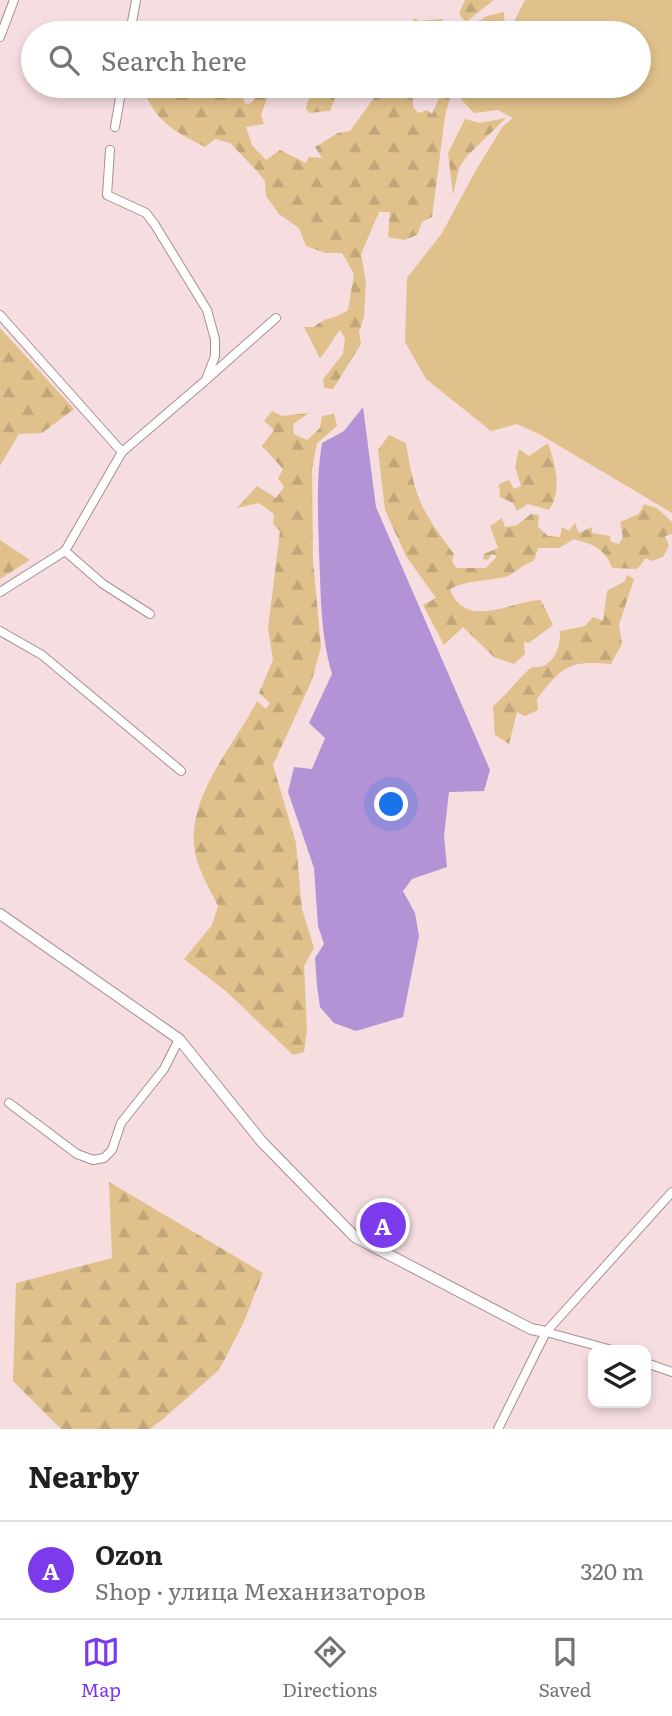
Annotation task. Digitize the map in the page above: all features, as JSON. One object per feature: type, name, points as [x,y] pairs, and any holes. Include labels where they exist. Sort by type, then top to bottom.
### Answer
[{"type":"street","points":[[0,37],[14,0]]},
{"type":"street","points":[[132,21],[136,0]]},
{"type":"street","points":[[115,127],[120,98]]},
{"type":"street","points":[[110,150],[107,195],[146,213],[207,310],[215,338],[215,356],[206,380]]},
{"type":"street","points":[[0,315],[122,452]]},
{"type":"street","points":[[0,592],[65,551],[122,452],[276,318]]},
{"type":"street","points":[[65,551],[103,584],[150,614]]},
{"type":"street","points":[[0,631],[42,655],[181,771]]},
{"type":"street","points":[[0,914],[179,1039],[262,1142],[355,1237],[531,1329],[594,1345]]},
{"type":"street","points":[[9,1103],[77,1154],[93,1160],[104,1158],[112,1150],[121,1123],[164,1069],[179,1039]]},
{"type":"street","points":[[498,1429],[546,1332],[672,1192]]},
{"type":"street","points":[[651,1365],[672,1373]]},
{"type":"green space","points":[[465,0],[494,0],[467,21],[459,14]]},
{"type":"green space","points":[[525,0],[672,0],[672,513],[541,435],[517,424],[491,431],[426,379],[405,342],[407,278],[442,233],[503,126],[513,118],[498,110],[474,113],[460,98],[651,98],[651,21],[514,21]]},
{"type":"green space","points":[[504,12],[505,21],[479,21]]},
{"type":"green space","points":[[148,98],[243,98],[245,104],[251,103],[256,98],[267,98],[261,115],[264,124],[246,127],[252,145],[266,160],[280,150],[306,163],[309,157],[322,158],[315,147],[338,133],[350,131],[374,98],[413,98],[413,107],[418,113],[427,110],[432,114],[439,98],[450,98],[432,217],[422,222],[417,235],[404,240],[388,237],[390,212],[379,212],[361,254],[366,282],[364,317],[359,332],[361,344],[333,389],[324,388],[323,379],[343,354],[345,338],[340,330],[320,358],[304,327],[314,327],[348,310],[354,274],[342,253],[325,253],[306,246],[299,228],[279,214],[266,196],[265,181],[230,143],[215,139],[205,147],[179,133],[157,114]]},
{"type":"green space","points":[[309,98],[335,98],[330,111],[309,113],[306,108]]},
{"type":"green space","points":[[506,118],[466,157],[459,168],[453,195],[448,153],[465,119],[480,123]]},
{"type":"green space","points":[[0,328],[74,409],[42,433],[19,434],[0,466]]},
{"type":"green space","points":[[272,411],[282,416],[309,413],[293,424],[294,434],[307,440],[320,428],[322,416],[334,414],[337,426],[317,443],[312,469],[313,561],[321,647],[312,680],[273,765],[296,843],[302,909],[314,948],[304,966],[307,1031],[304,1052],[293,1055],[227,992],[184,959],[212,925],[218,906],[201,873],[195,852],[197,812],[214,773],[257,701],[266,709],[270,703],[259,693],[273,660],[268,628],[280,531],[273,524],[274,514],[259,503],[237,508],[257,486],[276,498],[284,487],[278,478],[283,469],[262,446],[274,430],[264,421]]},
{"type":"green space","points":[[389,435],[406,443],[416,491],[434,526],[454,554],[452,561],[456,568],[486,568],[497,556],[492,554],[488,560],[483,559],[484,554],[498,548],[490,526],[502,518],[505,527],[517,525],[531,514],[539,515],[538,527],[548,536],[560,537],[562,527],[569,531],[575,523],[579,533],[592,527],[592,533],[610,536],[611,542],[619,544],[623,537],[620,522],[639,514],[644,504],[657,508],[672,522],[672,534],[665,536],[669,546],[663,557],[651,561],[646,558],[637,569],[612,568],[598,548],[574,539],[559,548],[538,548],[534,561],[509,576],[470,582],[450,589],[457,602],[466,609],[477,611],[490,611],[541,600],[553,625],[529,643],[524,642],[525,654],[514,664],[494,657],[463,627],[444,645],[423,605],[436,598],[406,556],[385,510],[378,450]]},
{"type":"green space","points":[[548,443],[557,486],[553,502],[549,510],[528,504],[517,511],[513,503],[500,497],[499,484],[509,480],[514,489],[521,486],[515,467],[519,449],[529,456]]},
{"type":"green space","points":[[0,540],[30,560],[0,579]]},
{"type":"green space","points":[[627,575],[634,579],[619,625],[622,644],[611,664],[585,663],[560,672],[537,699],[538,710],[525,716],[517,712],[509,744],[495,735],[493,706],[532,667],[545,665],[550,661],[557,651],[560,631],[585,626],[593,617],[603,621],[607,591],[625,581]]},
{"type":"green space","points":[[109,1182],[263,1273],[243,1324],[219,1370],[163,1419],[150,1429],[61,1429],[13,1381],[16,1283],[112,1258]]},
{"type":"shaded area","points":[[363,407],[376,507],[490,770],[484,791],[449,792],[444,836],[447,867],[412,879],[403,891],[415,913],[419,936],[403,1017],[356,1031],[334,1023],[320,1007],[315,958],[324,944],[318,926],[314,868],[288,792],[294,767],[312,769],[325,738],[309,723],[332,674],[325,644],[321,597],[318,497],[322,443],[344,431]]},
{"type":"place","name":"Ozon","points":[[383,1225]]}]
